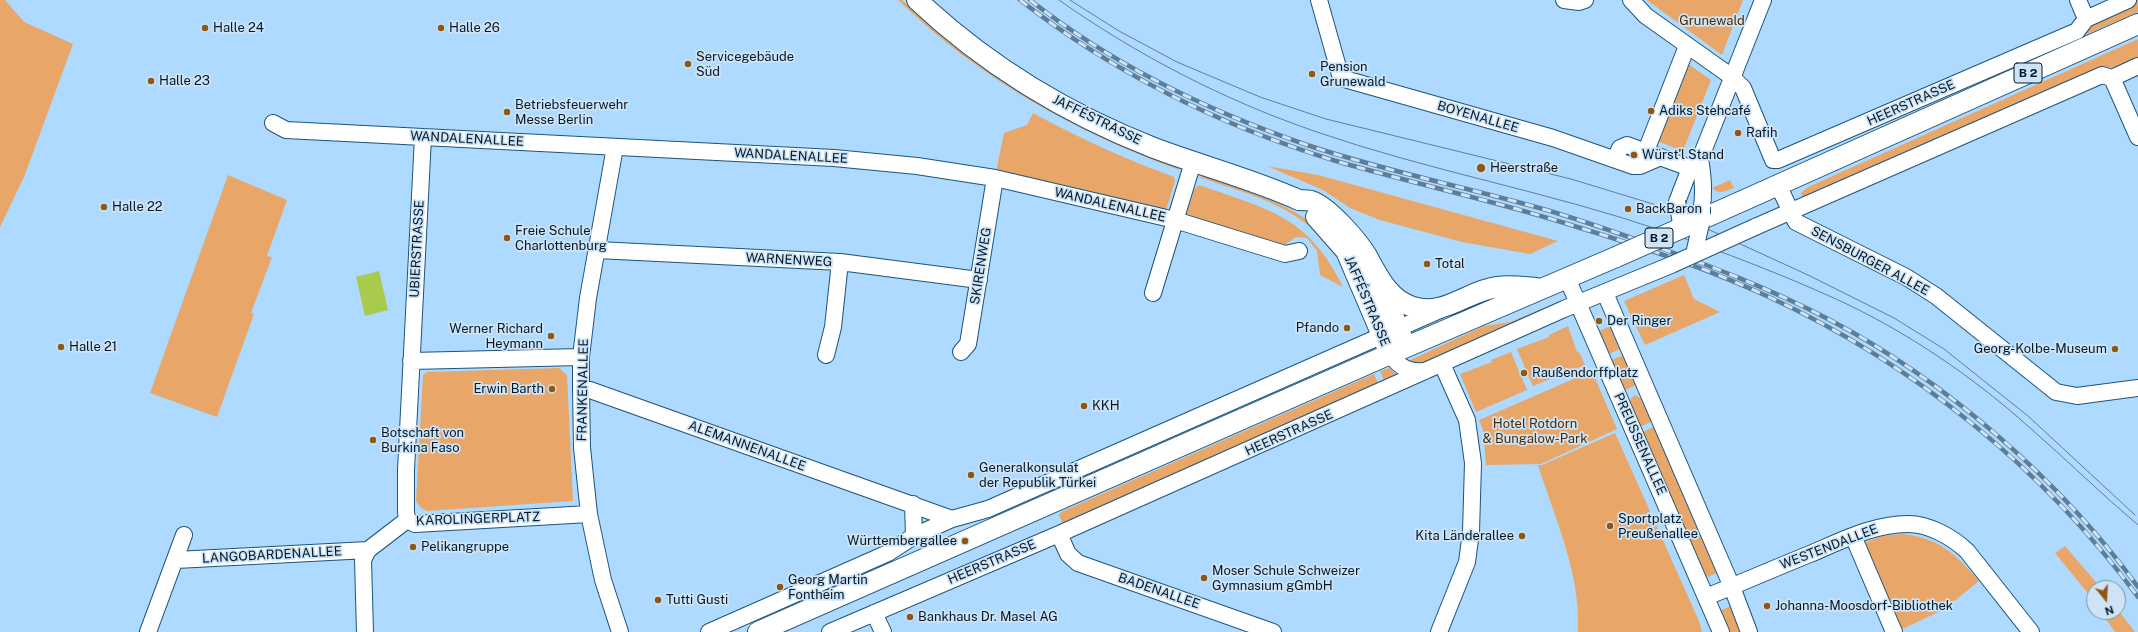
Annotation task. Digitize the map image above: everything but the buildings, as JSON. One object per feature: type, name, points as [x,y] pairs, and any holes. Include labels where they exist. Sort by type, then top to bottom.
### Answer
[{"type":"main road","name":"JAFFÉSTRASSE","points":[[917,0],[973,48],[1054,101],[1111,130],[1193,162],[1299,200],[1312,201],[1329,212],[1345,228],[1364,251],[1375,273],[1393,296],[1405,304],[1426,310],[1443,308]]},
{"type":"main road","name":"HEERSTRASSE","points":[[758,632],[1682,228],[1707,213],[1778,185],[2138,24]]},
{"type":"main road","name":"JAFFÉSTRASSE","points":[[1299,200],[1346,251],[1390,332],[1398,351]]},
{"type":"main road","name":"JAFFÉSTRASSE","points":[[1375,273],[1390,332]]},
{"type":"main road","name":"HEERSTRASSE","points":[[1443,308],[1484,290],[1497,287],[1543,288]]},
{"type":"street","name":"BOYENALLEE","points":[[1319,0],[1341,78],[1553,138],[1633,166],[1640,166],[1661,157]]},
{"type":"street","points":[[1564,0],[1579,2],[1585,0]]},
{"type":"street","points":[[1631,0],[1646,16],[1732,77]]},
{"type":"street","points":[[1682,228],[1677,202],[1732,77],[1763,0]]},
{"type":"street","points":[[2078,0],[2086,19]]},
{"type":"street","name":"HEERSTRASSE","points":[[1732,77],[1743,88],[1773,160],[1778,160],[2076,31],[2086,19],[2128,0]]},
{"type":"street","points":[[1646,151],[1687,46]]},
{"type":"street","name":"HEERSTRASSE","points":[[830,632],[1059,534],[1425,371],[1756,227],[1793,216],[2102,75],[2112,78],[2138,66]]},
{"type":"street","points":[[2112,78],[2138,137]]},
{"type":"street","name":"WANDALENALLEE","points":[[273,123],[286,130],[834,158],[917,166],[995,178],[1175,220],[1285,254],[1299,252]]},
{"type":"street","name":"UBIERSTRASSE","points":[[411,361],[423,137]]},
{"type":"street","points":[[1615,159],[1623,146],[1627,145],[1661,157],[1695,163]]},
{"type":"street","name":"FRANKENALLEE","points":[[615,147],[588,298],[581,358],[581,389],[582,448],[589,514],[603,580],[620,632]]},
{"type":"street","points":[[1153,293],[1193,162]]},
{"type":"street","points":[[1694,254],[1707,213],[1704,190],[1695,163]]},
{"type":"street","name":"SKIRENWEG","points":[[961,352],[968,344],[995,178]]},
{"type":"street","points":[[1778,185],[1793,216]]},
{"type":"street","name":"SENSBURGER ALLEE","points":[[1793,216],[1906,277],[1936,296],[2056,392],[2077,396],[2138,388]]},
{"type":"street","name":"WARNENWEG","points":[[597,250],[840,262],[979,280]]},
{"type":"street","points":[[826,355],[833,327],[840,262]]},
{"type":"street","name":"PREUSSENALLEE","points":[[1567,278],[1721,632]]},
{"type":"street","name":"PREUSSENALLEE","points":[[1605,293],[1732,587],[1749,632]]},
{"type":"street","name":"HEERSTRASSE","points":[[709,632],[888,553],[914,536],[952,519],[988,509],[1443,308]]},
{"type":"street","name":"JAFFÉSTRASSE","points":[[1398,351],[1403,368],[1411,372],[1425,371]]},
{"type":"street","points":[[411,361],[581,358]]},
{"type":"street","name":"KAROLINGERPLATZ","points":[[411,361],[406,470],[407,520],[415,524],[589,514]]},
{"type":"street","points":[[1439,632],[1467,562],[1471,532],[1473,463],[1466,420],[1442,364]]},
{"type":"street","name":"ALEMANNENALLEE","points":[[581,389],[590,390],[952,519]]},
{"type":"street","points":[[913,504],[914,536]]},
{"type":"street","points":[[365,632],[363,560],[368,550],[407,520]]},
{"type":"street","name":"WESTENDALLEE","points":[[1706,597],[1852,536],[1884,526],[1909,524],[1932,530],[1955,540],[1967,551],[2031,632]]},
{"type":"street","name":"BADENALLEE","points":[[1059,534],[1068,554],[1078,563],[1273,632]]},
{"type":"street","points":[[148,632],[184,536]]},
{"type":"street","points":[[1852,536],[1894,632]]},
{"type":"street","name":"LANGOBARDENALLEE","points":[[176,560],[368,550]]},
{"type":"street","points":[[874,613],[883,632]]},
{"type":"green space","points":[[0,0],[5,0],[24,22],[73,44],[24,177],[0,227]]},
{"type":"green space","points":[[898,0],[902,0],[966,54],[1031,98],[1100,134],[1177,167],[1180,170],[1103,138],[1030,100],[961,54]]},
{"type":"green space","name":"Grunewald","points":[[1647,0],[1743,0],[1722,55]]},
{"type":"green space","points":[[2138,0],[2138,12],[1774,170],[1771,164],[2084,33],[2099,17]]},
{"type":"green space","points":[[2138,39],[2138,63],[2103,69],[1803,198],[1801,193],[1808,187]]},
{"type":"green space","points":[[1684,61],[1711,80],[1683,151],[1654,140]]},
{"type":"green space","points":[[1033,113],[1102,148],[1174,177],[1175,181],[1166,210],[996,172],[1004,133],[1027,125]]},
{"type":"green space","points":[[1267,166],[1318,175],[1558,241],[1530,254],[1462,242],[1380,220],[1350,208],[1323,190]]},
{"type":"green space","points":[[228,175],[287,200],[267,256],[272,257],[251,313],[254,314],[217,417],[150,393]]},
{"type":"green space","points":[[1203,176],[1224,182],[1274,202],[1302,217],[1315,226],[1326,237],[1335,250],[1342,265],[1328,245],[1297,217],[1280,207],[1242,191],[1199,177]]},
{"type":"green space","points":[[1730,180],[1734,188],[1720,192],[1712,188]]},
{"type":"green space","points":[[1199,185],[1266,209],[1284,218],[1301,230],[1316,244],[1330,263],[1343,287],[1320,275],[1317,251],[1307,238],[1296,237],[1283,246],[1186,216],[1195,188]]},
{"type":"green space","name":"Raußendorffplatz","points":[[1684,275],[1694,299],[1720,312],[1645,345],[1624,301]]},
{"type":"green space","points":[[1565,300],[1424,364],[1417,365],[1408,361],[1484,326],[1510,322]]},
{"type":"green space","points":[[1568,326],[1577,352],[1579,352],[1585,365],[1533,386],[1517,349],[1549,337],[1549,335]]},
{"type":"green space","points":[[1611,326],[1622,348],[1607,355],[1597,332]]},
{"type":"green space","points":[[1511,352],[1527,390],[1476,412],[1460,374],[1492,362],[1491,360]]},
{"type":"green space","points":[[1624,355],[1638,384],[1623,391],[1609,361]]},
{"type":"green space","points":[[559,368],[567,375],[573,501],[427,511],[421,508],[416,501],[423,375],[427,372]]},
{"type":"green space","points":[[1390,368],[1399,377],[1386,385],[1380,371]]},
{"type":"green space","name":"Hotel Rotdorn & Bungalow-Park","points":[[1592,371],[1617,429],[1541,464],[1486,465],[1483,430],[1479,420]]},
{"type":"green space","points":[[1374,374],[1380,387],[1063,525],[1059,515],[1061,512]]},
{"type":"green space","points":[[1635,395],[1642,399],[1653,421],[1639,427],[1629,404],[1629,400]]},
{"type":"green space","points":[[1655,426],[1719,572],[1703,579],[1641,433]]},
{"type":"green space","points":[[1615,433],[1699,621],[1702,632],[1578,632],[1578,610],[1566,547],[1538,465],[1542,465]]},
{"type":"green space","points":[[1903,534],[1927,539],[1946,549],[1954,555],[1979,581],[1943,610],[1900,630],[1863,543],[1882,536]]},
{"type":"green space","points":[[2065,546],[2094,580],[2086,580],[2086,591],[2055,553]]},
{"type":"green space","points":[[1733,605],[1744,632],[1729,632],[1719,611]]},
{"type":"green space","points":[[2107,620],[2126,620],[2135,632],[2115,632]]},
{"type":"shaded area","points":[[379,271],[388,310],[365,316],[356,277]]},
{"type":"tram line","points":[[1059,0],[1119,39],[1150,57],[1214,90],[1280,119],[1401,158],[1578,205],[1666,232],[1730,255],[1836,299],[1888,325],[1913,340],[1985,390],[2043,439],[2138,525]]},
{"type":"tram line","points":[[1070,0],[1119,31],[1177,62],[1260,97],[1326,119],[1571,179],[1653,204],[1808,275],[1894,318],[1944,349],[2028,416],[2135,515]]},
{"type":"railway","points":[[1020,0],[1056,27],[1131,74],[1170,95],[1251,131],[1336,161],[1545,217],[1648,250],[1746,286],[1823,324],[1875,354],[1925,388],[1973,424],[2018,463],[2061,506],[2101,550],[2138,597]]},
{"type":"railway","points":[[1030,0],[1094,45],[1162,84],[1270,132],[1336,154],[1395,171],[1543,209],[1608,230],[1740,278],[1830,320],[1873,345],[1916,373],[1958,403],[1999,437],[2074,509],[2138,587]]},
{"type":"place","name":"Halle 24","points":[[205,28]]},
{"type":"place","name":"Halle 26","points":[[441,28]]},
{"type":"place","name":"Servicegebäude Süd","points":[[688,64]]},
{"type":"place","name":"Pension Grunewald","points":[[1312,74]]},
{"type":"place","name":"Halle 23","points":[[151,81]]},
{"type":"place","name":"Adiks Stehcafé","points":[[1651,111]]},
{"type":"place","name":"Betriebsfeuerwehr Messe Berlin","points":[[507,112]]},
{"type":"place","name":"Rafih","points":[[1738,133]]},
{"type":"place","name":"Würst'l Stand","points":[[1634,155]]},
{"type":"place","name":"Heerstraße","points":[[1481,168]]},
{"type":"place","name":"Halle 22","points":[[104,207]]},
{"type":"place","name":"BackBaron","points":[[1628,209]]},
{"type":"place","name":"Freie Schule Charlottenburg","points":[[507,238]]},
{"type":"place","name":"Total","points":[[1427,264]]},
{"type":"place","name":"Der Ringer","points":[[1599,321]]},
{"type":"place","name":"Pfando","points":[[1347,328]]},
{"type":"place","name":"Werner Richard Heymann","points":[[551,336]]},
{"type":"place","name":"Halle 21","points":[[61,347]]},
{"type":"place","name":"Georg-Kolbe-Museum","points":[[2115,349]]},
{"type":"place","name":"Raußendorffplatz","points":[[1524,373]]},
{"type":"place","name":"Erwin Barth","points":[[552,389]]},
{"type":"place","name":"KKH","points":[[1084,406]]},
{"type":"place","name":"Botschaft von Burkina Faso","points":[[373,440]]},
{"type":"place","name":"Generalkonsulat der Republik Türkei","points":[[971,475]]},
{"type":"place","name":"Sportplatz Preußenallee","points":[[1610,526]]},
{"type":"place","name":"Kita Länderallee","points":[[1522,536]]},
{"type":"place","name":"Württembergallee","points":[[965,541]]},
{"type":"place","name":"Pelikangruppe","points":[[413,547]]},
{"type":"place","name":"Moser Schule Schweizer Gymnasium gGmbH","points":[[1204,578]]},
{"type":"place","name":"Georg Martin Fontheim","points":[[780,587]]},
{"type":"place","name":"Tutti Gusti","points":[[658,600]]},
{"type":"place","name":"Johanna-Moosdorf-Bibliothek","points":[[1767,606]]},
{"type":"place","name":"Bankhaus Dr. Masel AG","points":[[910,617]]}]
